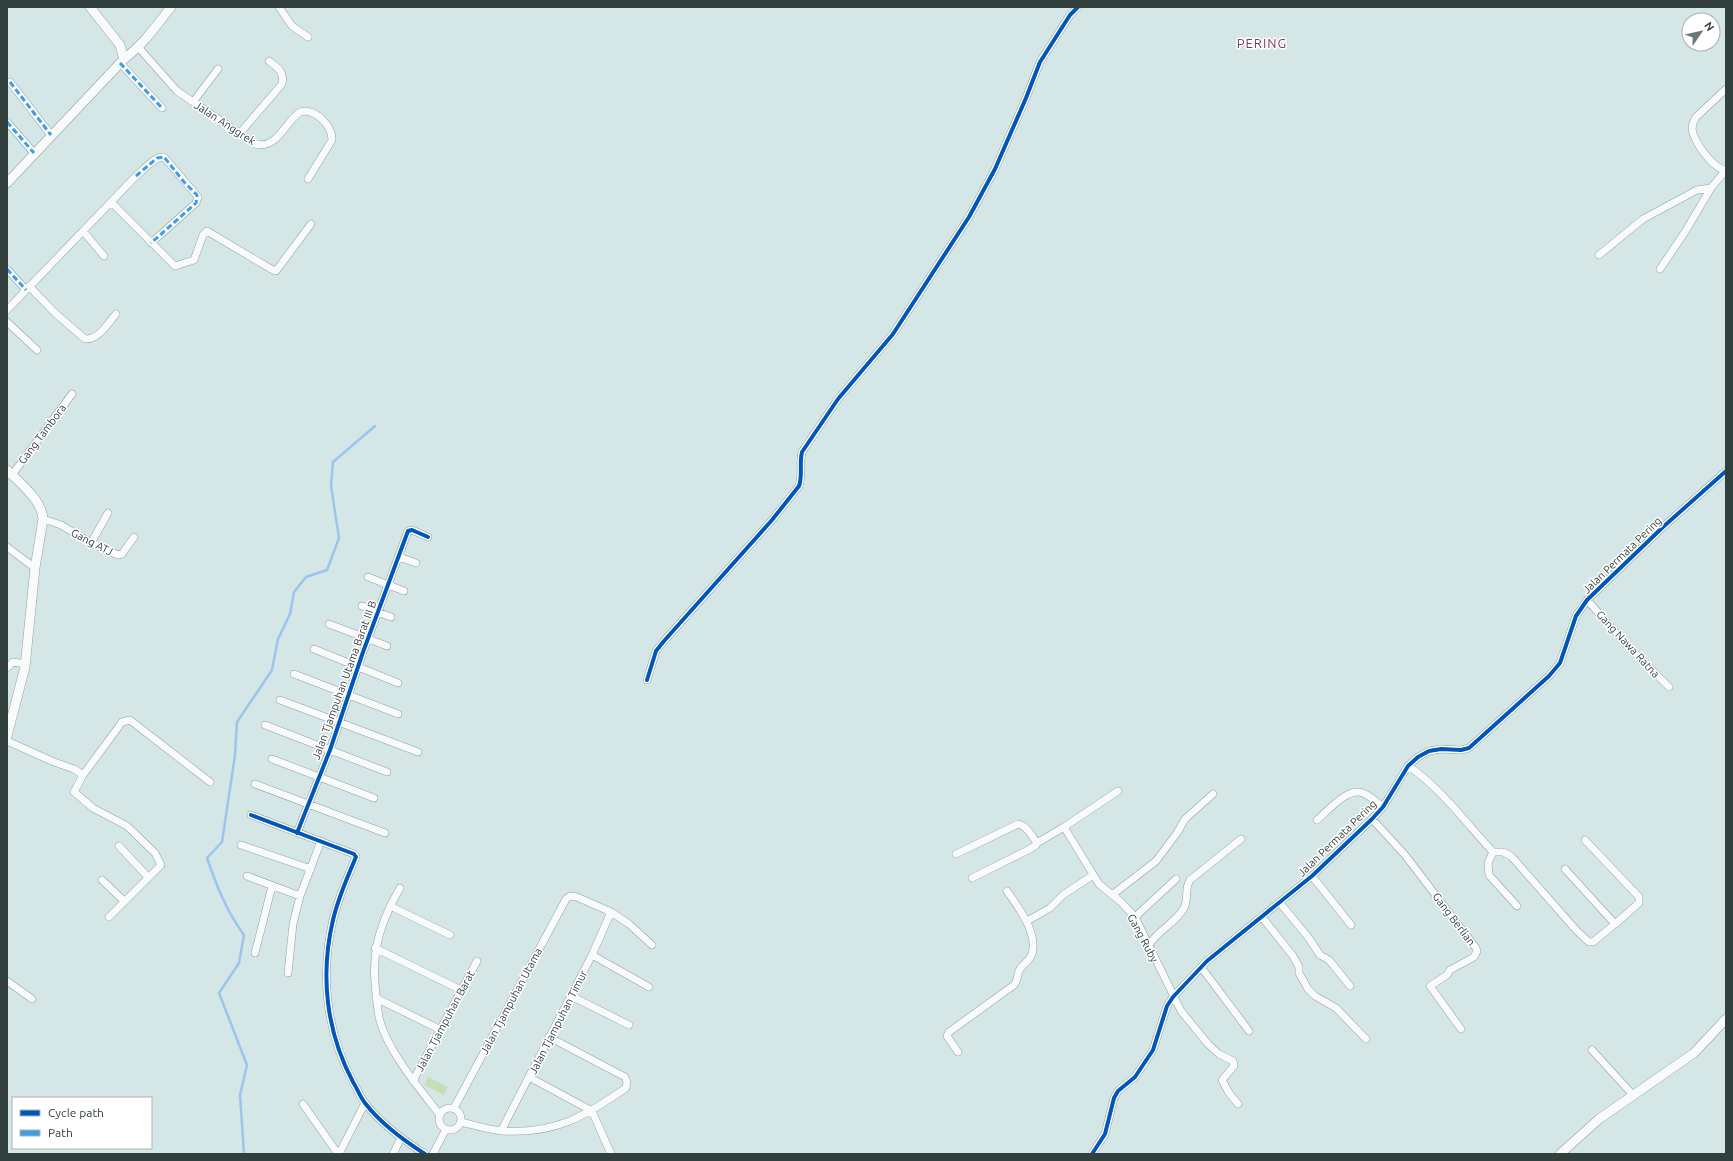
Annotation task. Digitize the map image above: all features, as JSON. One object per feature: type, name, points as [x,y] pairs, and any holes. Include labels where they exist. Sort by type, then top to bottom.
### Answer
[{"type":"street","points":[[90,7],[120,45],[122,61],[162,108]]},
{"type":"street","points":[[7,183],[122,61],[139,48],[158,26],[171,7]]},
{"type":"street","points":[[279,7],[292,26],[308,37]]},
{"type":"street","points":[[647,680],[655,655],[664,641],[772,520],[800,486],[800,461],[802,452],[838,399],[893,334],[969,218],[995,169],[1040,62],[1070,15],[1078,7]]},
{"type":"street","name":"Jalan Anggrek","points":[[139,48],[177,91],[255,144],[260,145],[277,138],[300,112],[311,113],[320,117],[330,131],[332,140],[308,178]]},
{"type":"street","points":[[240,133],[282,84],[282,72],[269,61]]},
{"type":"street","points":[[193,102],[218,69]]},
{"type":"street","points":[[10,82],[51,135]]},
{"type":"street","points":[[1660,269],[1685,232],[1711,188],[1726,170],[1719,169],[1714,164],[1695,138],[1692,129],[1693,122],[1696,117],[1726,89]]},
{"type":"street","points":[[7,122],[34,153]]},
{"type":"street","points":[[7,310],[111,202],[154,160],[164,157],[198,197],[196,203],[151,244]]},
{"type":"street","points":[[1599,255],[1644,219],[1696,190],[1711,188]]},
{"type":"street","points":[[111,202],[173,266],[178,266],[194,260],[204,233],[209,231],[275,271],[311,224]]},
{"type":"street","points":[[83,231],[104,256]]},
{"type":"street","points":[[7,269],[85,339],[92,338],[101,332],[116,314]]},
{"type":"street","points":[[7,322],[38,350]]},
{"type":"street","name":"Gang Tambora","points":[[9,472],[72,394]]},
{"type":"street","name":"Jalan Permata Pering","points":[[1092,1154],[1105,1134],[1114,1098],[1118,1091],[1135,1077],[1153,1050],[1167,1006],[1173,997],[1201,967],[1248,926],[1280,903],[1312,876],[1372,820],[1383,808],[1408,766],[1418,757],[1429,751],[1441,749],[1461,750],[1469,748],[1549,676],[1563,658],[1576,616],[1587,600],[1663,527],[1726,471]]},
{"type":"street","points":[[7,736],[25,664],[32,565],[43,519],[43,512],[37,501],[9,472]]},
{"type":"street","points":[[91,543],[108,513]]},
{"type":"street","name":"Gang ATJ","points":[[43,519],[61,526],[91,543],[120,555],[134,537]]},
{"type":"street","name":"Jalan Tjampuhan Utama Barat III B","points":[[297,833],[340,723],[358,666],[408,531],[410,530],[428,536]]},
{"type":"street","points":[[7,547],[32,565]]},
{"type":"street","points":[[399,557],[416,563]]},
{"type":"street","points":[[368,577],[404,591]]},
{"type":"street","name":"Gang Nawa Ratna","points":[[1587,600],[1628,646],[1669,687]]},
{"type":"street","points":[[362,606],[391,617]]},
{"type":"street","points":[[329,624],[387,646]]},
{"type":"street","points":[[314,649],[398,683]]},
{"type":"street","points":[[7,668],[13,662],[25,664]]},
{"type":"street","points":[[294,674],[398,714]]},
{"type":"street","points":[[280,700],[418,752]]},
{"type":"street","points":[[109,917],[161,865],[158,858],[127,826],[93,808],[74,791],[83,775],[122,722],[130,720],[210,782]]},
{"type":"street","points":[[265,725],[387,772]]},
{"type":"street","points":[[7,741],[74,769],[83,775]]},
{"type":"street","points":[[272,759],[374,798]]},
{"type":"street","points":[[1408,766],[1420,773],[1434,787],[1493,852],[1503,852],[1511,856],[1577,931],[1589,942],[1593,942],[1639,903],[1639,896],[1585,840]]},
{"type":"street","points":[[255,784],[385,833]]},
{"type":"street","points":[[972,878],[1009,861],[1030,849],[1118,791]]},
{"type":"street","points":[[1317,820],[1347,794],[1353,791],[1364,793],[1383,808]]},
{"type":"street","points":[[1112,895],[1156,861],[1177,834],[1185,819],[1213,794]]},
{"type":"street","points":[[251,815],[354,854],[356,857],[339,898],[328,947],[325,977],[327,1005],[335,1040],[346,1068],[365,1103],[401,1138],[425,1154]]},
{"type":"street","name":"Gang Berlian","points":[[1372,820],[1405,855],[1476,948],[1474,958],[1450,970],[1447,975],[1430,986],[1461,1029]]},
{"type":"street","points":[[956,854],[1018,824],[1027,829],[1037,843]]},
{"type":"street","name":"Gang Ruby","points":[[1064,827],[1099,884],[1122,903],[1134,916],[1150,945],[1173,997],[1181,1011],[1208,1044],[1219,1054],[1233,1061],[1234,1066],[1222,1080],[1229,1093],[1238,1104]]},
{"type":"street","points":[[1150,945],[1160,931],[1183,910],[1186,903],[1186,888],[1190,880],[1241,839]]},
{"type":"street","points":[[288,973],[293,924],[300,896],[321,841]]},
{"type":"street","points":[[241,845],[311,869]]},
{"type":"street","points":[[119,846],[148,877]]},
{"type":"street","points":[[1493,852],[1488,863],[1489,875],[1517,906]]},
{"type":"street","points":[[1565,869],[1615,924]]},
{"type":"street","points":[[1027,921],[1050,908],[1063,895],[1093,875]]},
{"type":"street","points":[[247,876],[300,896]]},
{"type":"street","points":[[1312,876],[1351,925]]},
{"type":"street","points":[[1134,916],[1176,879]]},
{"type":"street","points":[[102,880],[124,901]]},
{"type":"street","points":[[255,953],[272,886]]},
{"type":"street","points":[[400,888],[390,906],[380,930],[375,948],[374,971],[379,1018],[390,1043],[413,1081],[440,1114],[440,1123],[446,1129],[453,1130],[459,1126],[461,1122],[460,1114],[454,1108],[446,1109],[440,1114]]},
{"type":"street","points":[[958,1052],[947,1036],[949,1032],[1014,985],[1017,981],[1019,972],[1031,958],[1033,947],[1027,921],[1007,891]]},
{"type":"street","name":"Jalan Tjampuhan Utama","points":[[454,1108],[563,902],[570,896],[577,897],[611,912]]},
{"type":"street","points":[[1280,903],[1308,937],[1320,956],[1329,960],[1350,986]]},
{"type":"street","points":[[390,906],[450,935]]},
{"type":"street","points":[[611,912],[629,924],[652,945]]},
{"type":"street","name":"Jalan Tjampuhan Timur","points":[[501,1131],[592,955],[611,912]]},
{"type":"street","points":[[1262,917],[1294,956],[1299,967],[1299,973],[1308,989],[1315,996],[1336,1008],[1366,1038]]},
{"type":"street","points":[[375,948],[461,990]]},
{"type":"street","points":[[592,955],[649,987]]},
{"type":"street","name":"Jalan Tjampuhan Barat","points":[[413,1081],[478,961]]},
{"type":"street","points":[[1201,967],[1249,1031]]},
{"type":"street","points":[[7,981],[32,999]]},
{"type":"street","points":[[571,996],[629,1025]]},
{"type":"street","points":[[376,998],[441,1030]]},
{"type":"street","points":[[1560,1154],[1599,1119],[1694,1053],[1726,1019]]},
{"type":"street","points":[[461,1122],[501,1131],[543,1130],[565,1124],[592,1111],[626,1088],[628,1082],[625,1077],[549,1037]]},
{"type":"street","points":[[1592,1050],[1633,1095]]},
{"type":"street","points":[[529,1076],[592,1111],[611,1154]]},
{"type":"street","points":[[303,1104],[338,1154],[365,1103]]},
{"type":"street","points":[[433,1154],[446,1129]]},
{"type":"street","points":[[393,1154],[401,1138]]},
{"type":"green space","points":[[428,1077],[448,1087],[444,1095],[424,1085]]},
{"type":"waterway","points":[[244,1154],[240,1095],[247,1065],[219,993],[239,963],[244,935],[222,898],[207,858],[222,842],[235,755],[237,722],[272,670],[278,639],[290,614],[294,592],[306,577],[327,570],[339,538],[331,486],[333,462],[375,426]]},
{"type":"marked path","points":[[120,63],[162,108]]},
{"type":"marked path","points":[[10,82],[51,135]]},
{"type":"marked path","points":[[7,122],[34,153]]},
{"type":"marked path","points":[[136,176],[157,158],[164,157],[184,182],[197,195],[196,203],[151,243]]},
{"type":"marked path","points":[[7,269],[26,290]]},
{"type":"cycle path","points":[[647,680],[656,651],[772,520],[799,486],[801,478],[802,452],[838,399],[893,334],[969,217],[995,169],[1040,62],[1070,15],[1078,7]]},
{"type":"cycle path","points":[[1092,1154],[1105,1134],[1114,1098],[1118,1091],[1135,1077],[1153,1050],[1167,1006],[1173,997],[1207,961],[1312,876],[1372,819],[1383,807],[1408,766],[1418,757],[1429,751],[1441,749],[1461,750],[1469,748],[1549,676],[1560,663],[1576,616],[1587,600],[1663,527],[1726,471]]},
{"type":"cycle path","points":[[297,833],[330,750],[363,652],[408,531],[412,530],[428,537]]},
{"type":"cycle path","points":[[251,815],[354,854],[356,857],[337,904],[329,941],[326,982],[331,1023],[344,1063],[363,1101],[385,1125],[425,1154]]},
{"type":"district","name":"PERING","points":[[1262,43]]}]
